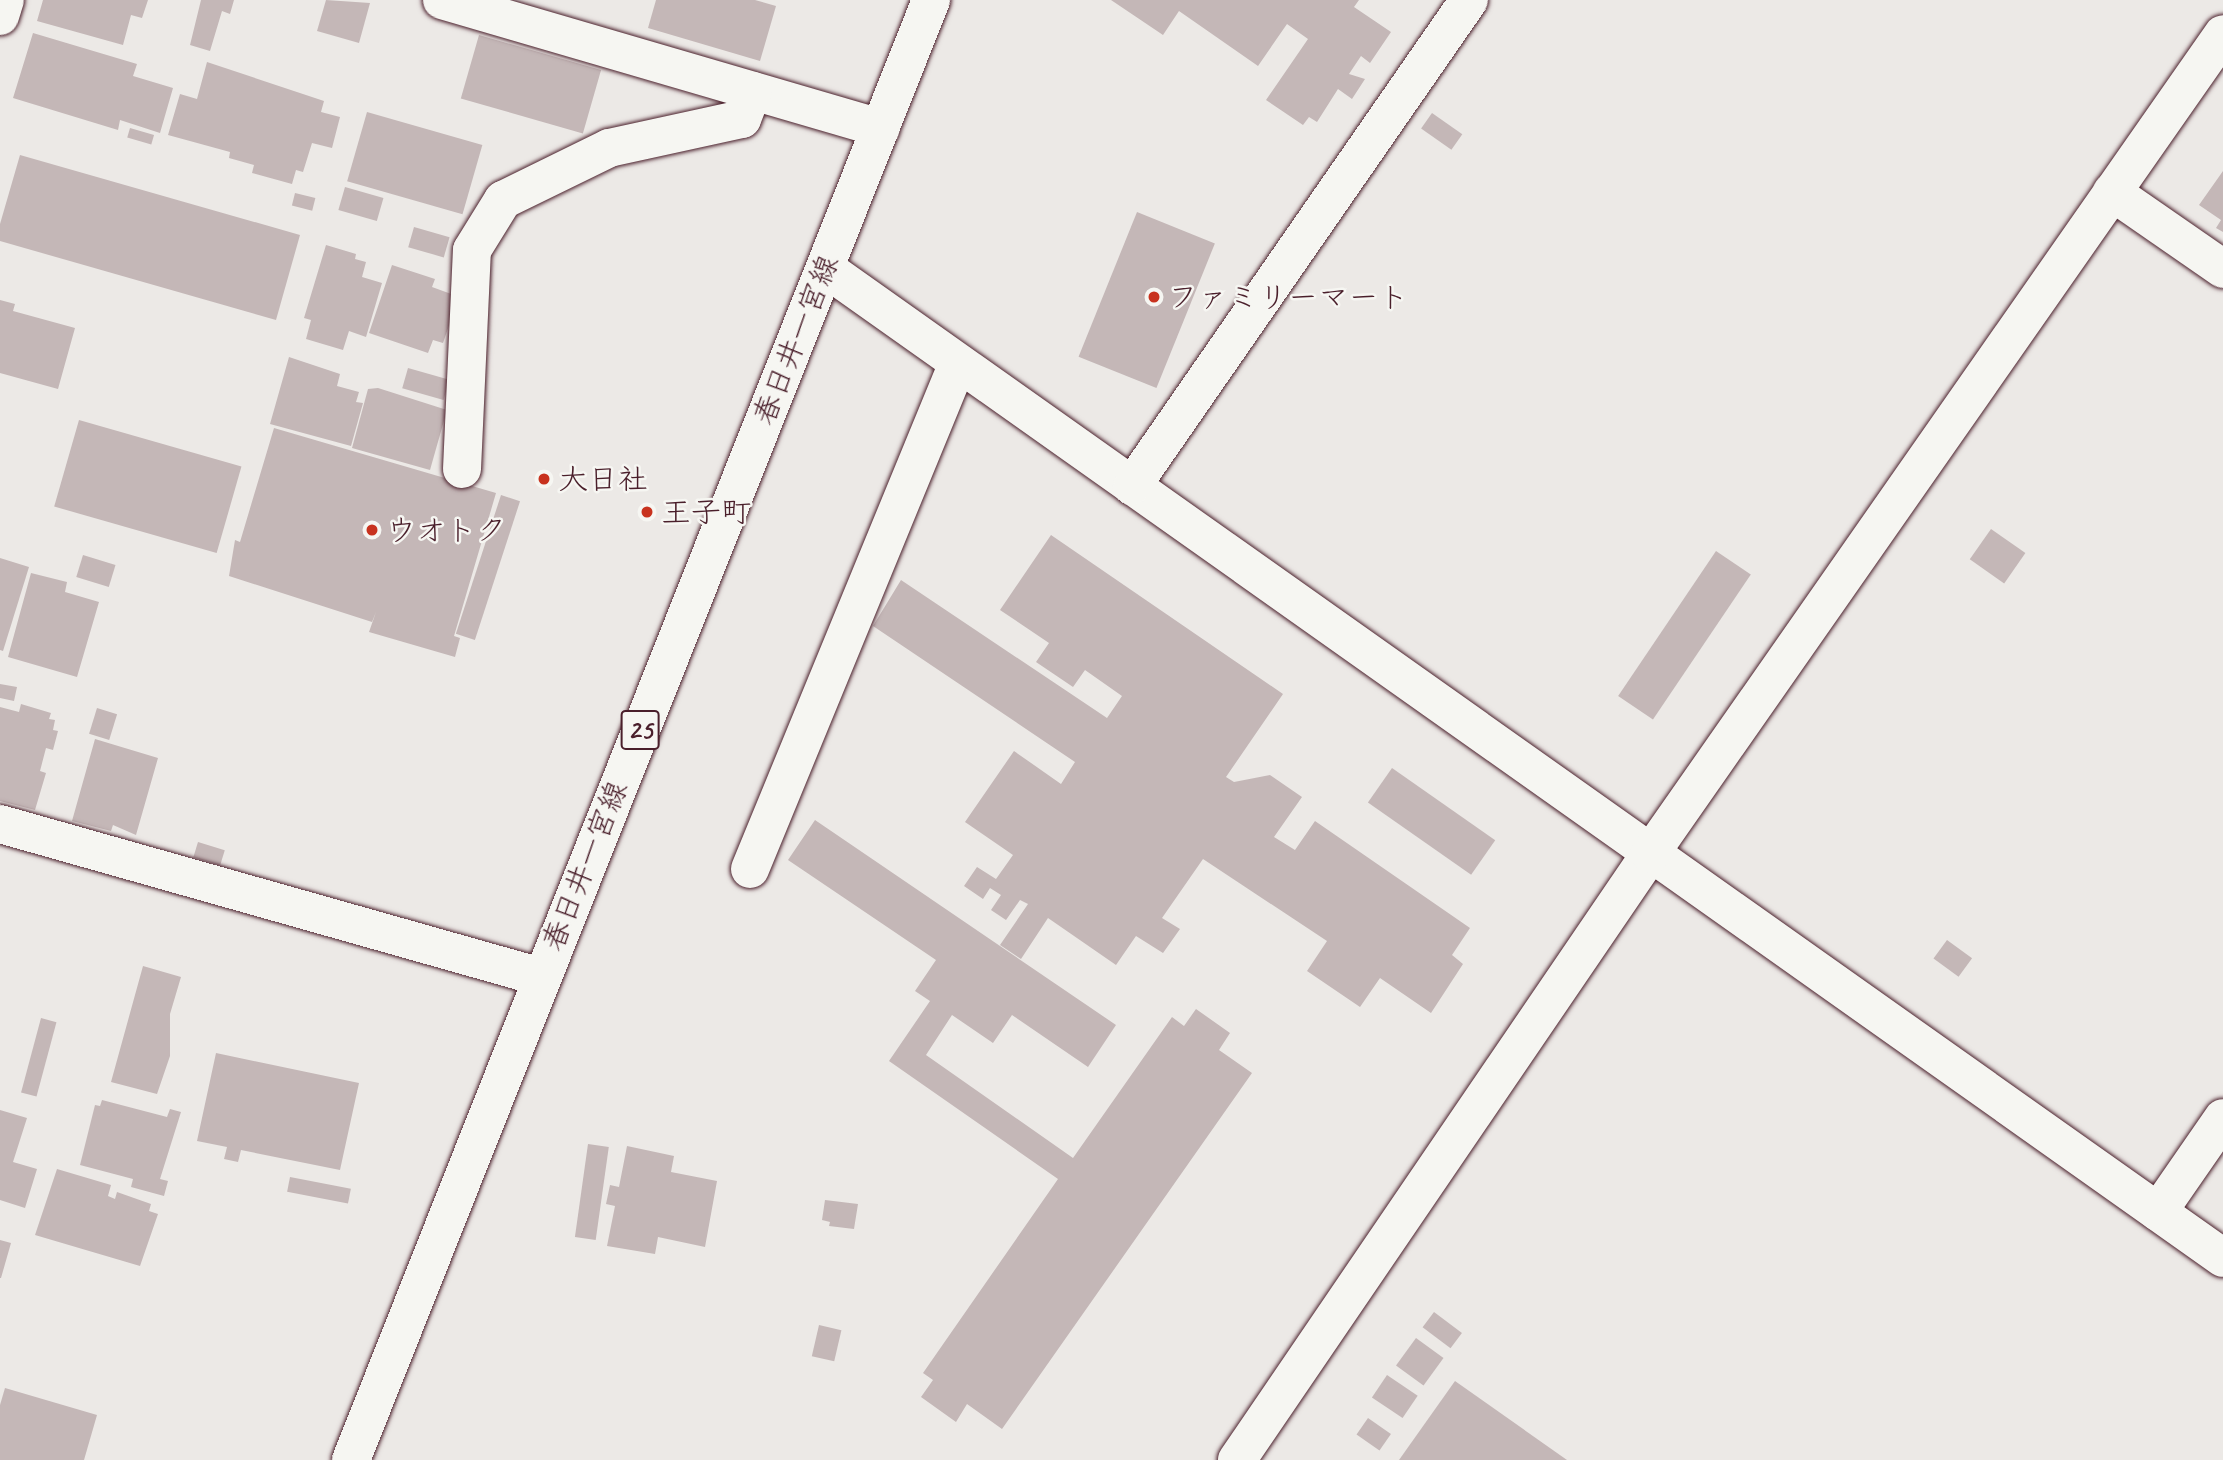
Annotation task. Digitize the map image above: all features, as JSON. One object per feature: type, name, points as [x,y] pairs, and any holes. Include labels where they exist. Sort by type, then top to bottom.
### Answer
[{"type":"street","points":[[0,16],[5,0]]},
{"type":"street","points":[[442,0],[881,128]]},
{"type":"street","name":"春日井一宮線","points":[[351,1460],[931,0]]},
{"type":"street","points":[[1132,486],[1469,0]]},
{"type":"street","points":[[1237,1460],[1650,854],[2223,34]]},
{"type":"street","points":[[462,469],[472,250],[503,200],[609,148],[742,119],[754,91]]},
{"type":"street","points":[[2112,192],[2223,270]]},
{"type":"street","points":[[825,268],[2223,1258]]},
{"type":"street","points":[[750,869],[958,363]]},
{"type":"street","points":[[0,824],[541,977]]},
{"type":"street","points":[[2158,1212],[2222,1123]]},
{"type":"building","points":[[43,0],[148,0],[142,18],[131,15],[123,45],[37,21]]},
{"type":"building","points":[[201,0],[234,0],[230,14],[222,11],[210,51],[190,45]]},
{"type":"building","points":[[326,0],[370,3],[359,43],[317,31]]},
{"type":"building","points":[[656,0],[755,0],[776,6],[760,61],[648,28]]},
{"type":"building","points":[[1111,0],[1359,0],[1354,7],[1391,32],[1370,63],[1361,56],[1349,74],[1365,79],[1352,99],[1338,89],[1317,122],[1309,117],[1303,125],[1266,100],[1308,39],[1287,24],[1258,66],[1179,11],[1163,35]]},
{"type":"building","points":[[33,33],[137,64],[133,76],[173,88],[160,133],[120,120],[118,130],[13,98]]},
{"type":"building","points":[[479,35],[601,70],[583,133],[461,98]]},
{"type":"building","points":[[207,62],[324,101],[321,112],[340,117],[332,148],[312,143],[303,172],[296,170],[292,184],[252,173],[254,165],[229,158],[230,152],[168,135],[180,94],[197,99]]},
{"type":"building","points":[[367,112],[482,145],[463,214],[347,181]]},
{"type":"building","points":[[1432,113],[1462,134],[1451,150],[1421,129]]},
{"type":"building","points":[[130,128],[154,135],[151,145],[127,138]]},
{"type":"building","points":[[20,155],[300,235],[276,320],[0,241],[0,224]]},
{"type":"building","points":[[2223,171],[2223,232],[2216,228],[2221,220],[2199,205]]},
{"type":"building","points":[[345,187],[383,198],[377,221],[338,210]]},
{"type":"building","points":[[295,193],[315,198],[312,211],[292,206]]},
{"type":"building","points":[[1137,212],[1215,243],[1156,388],[1079,357]]},
{"type":"building","points":[[414,227],[450,237],[444,257],[408,247]]},
{"type":"building","points":[[326,245],[356,254],[355,259],[366,262],[362,277],[382,283],[366,337],[349,331],[343,350],[306,339],[311,320],[304,318]]},
{"type":"building","points":[[392,265],[435,279],[432,287],[454,295],[457,302],[443,343],[433,340],[428,353],[369,333]]},
{"type":"building","points":[[0,300],[15,304],[13,311],[75,328],[58,389],[0,373]]},
{"type":"building","points":[[289,357],[340,374],[337,386],[359,392],[356,402],[363,403],[351,446],[270,424]]},
{"type":"building","points":[[408,368],[449,380],[444,400],[402,388]]},
{"type":"building","points":[[378,388],[447,410],[430,470],[352,448],[368,389]]},
{"type":"building","points":[[79,420],[241,467],[217,553],[54,507]]},
{"type":"building","points":[[274,428],[496,493],[454,636],[460,638],[455,657],[369,632],[376,612],[372,622],[229,576],[235,540],[240,542]]},
{"type":"building","points":[[501,495],[520,501],[475,640],[456,634]]},
{"type":"building","points":[[1991,529],[2025,553],[2004,583],[1970,559]]},
{"type":"building","points":[[1051,535],[1283,694],[1226,777],[1234,782],[1270,775],[1302,797],[1274,837],[1295,850],[1315,821],[1470,928],[1452,955],[1463,964],[1431,1013],[1380,978],[1360,1007],[1307,971],[1327,941],[1203,859],[1162,918],[1180,929],[1163,953],[1136,936],[1116,965],[1048,918],[1021,959],[1000,945],[1028,904],[1020,900],[1006,920],[991,910],[1001,895],[990,888],[983,899],[964,886],[977,867],[996,879],[1013,855],[965,822],[1014,751],[1061,784],[1075,762],[873,626],[901,580],[1107,718],[1122,696],[1085,670],[1073,687],[1036,662],[1049,643],[1000,610]]},
{"type":"building","points":[[1716,551],[1751,574],[1653,720],[1618,696]]},
{"type":"building","points":[[83,555],[116,565],[109,587],[76,577]]},
{"type":"building","points":[[0,558],[29,567],[3,651],[0,650]]},
{"type":"building","points":[[31,573],[67,582],[65,592],[99,602],[77,677],[8,657]]},
{"type":"building","points":[[0,684],[17,687],[14,701],[0,698]]},
{"type":"building","points":[[21,704],[51,713],[49,719],[55,720],[53,730],[58,731],[53,750],[46,748],[40,771],[46,773],[35,810],[0,801],[0,707],[19,712]]},
{"type":"building","points":[[97,708],[117,714],[109,740],[89,734]]},
{"type":"building","points":[[95,739],[158,758],[136,835],[113,825],[111,831],[72,821]]},
{"type":"building","points":[[1392,768],[1495,840],[1471,875],[1368,802]]},
{"type":"building","points":[[815,820],[1116,1025],[1088,1067],[1012,1015],[993,1043],[952,1015],[926,1055],[1073,1158],[1172,1017],[1184,1026],[1196,1009],[1230,1033],[1219,1050],[1252,1073],[1002,1429],[967,1404],[956,1422],[921,1397],[933,1380],[923,1373],[1058,1179],[889,1061],[930,1001],[915,991],[936,960],[788,860]]},
{"type":"building","points":[[198,842],[225,850],[220,865],[193,857]]},
{"type":"building","points":[[1947,940],[1972,958],[1959,977],[1933,959]]},
{"type":"building","points":[[143,966],[181,977],[170,1014],[170,1056],[157,1094],[111,1082]]},
{"type":"building","points":[[41,1018],[56,1022],[37,1097],[21,1092]]},
{"type":"building","points":[[216,1053],[359,1083],[340,1170],[241,1150],[238,1162],[224,1159],[227,1147],[197,1141]]},
{"type":"building","points":[[102,1100],[167,1117],[170,1109],[181,1112],[160,1179],[168,1181],[164,1196],[131,1187],[133,1179],[80,1165],[95,1105],[100,1106]]},
{"type":"building","points":[[0,1110],[27,1118],[13,1162],[37,1169],[25,1208],[0,1200]]},
{"type":"building","points":[[588,1144],[609,1147],[596,1240],[575,1237]]},
{"type":"building","points":[[627,1146],[674,1156],[671,1172],[717,1181],[705,1247],[658,1237],[655,1254],[607,1246],[615,1206],[606,1204],[610,1185],[619,1187]]},
{"type":"building","points":[[57,1169],[111,1185],[108,1196],[115,1199],[117,1192],[151,1204],[149,1211],[158,1214],[140,1266],[35,1235]]},
{"type":"building","points":[[290,1177],[351,1189],[348,1204],[287,1192]]},
{"type":"building","points":[[825,1200],[858,1204],[854,1229],[829,1226],[830,1222],[822,1220]]},
{"type":"building","points":[[0,1240],[11,1243],[1,1278],[0,1278]]},
{"type":"building","points":[[1434,1312],[1462,1333],[1451,1348],[1423,1327]]},
{"type":"building","points":[[819,1325],[841,1330],[834,1361],[812,1356]]},
{"type":"building","points":[[1416,1338],[1444,1358],[1424,1385],[1396,1366]]},
{"type":"building","points":[[1387,1375],[1418,1396],[1403,1418],[1372,1397]]},
{"type":"building","points":[[1455,1381],[1567,1460],[1399,1460]]},
{"type":"building","points":[[5,1388],[97,1415],[84,1460],[0,1460],[0,1405]]},
{"type":"building","points":[[1368,1418],[1391,1434],[1379,1450],[1357,1434]]},
{"type":"place","name":"ファミリーマート","points":[[1154,297]]},
{"type":"place","name":"大日社","points":[[544,479]]},
{"type":"place","name":"王子町","points":[[647,512]]},
{"type":"place","name":"ウオトク","points":[[372,530]]}]
